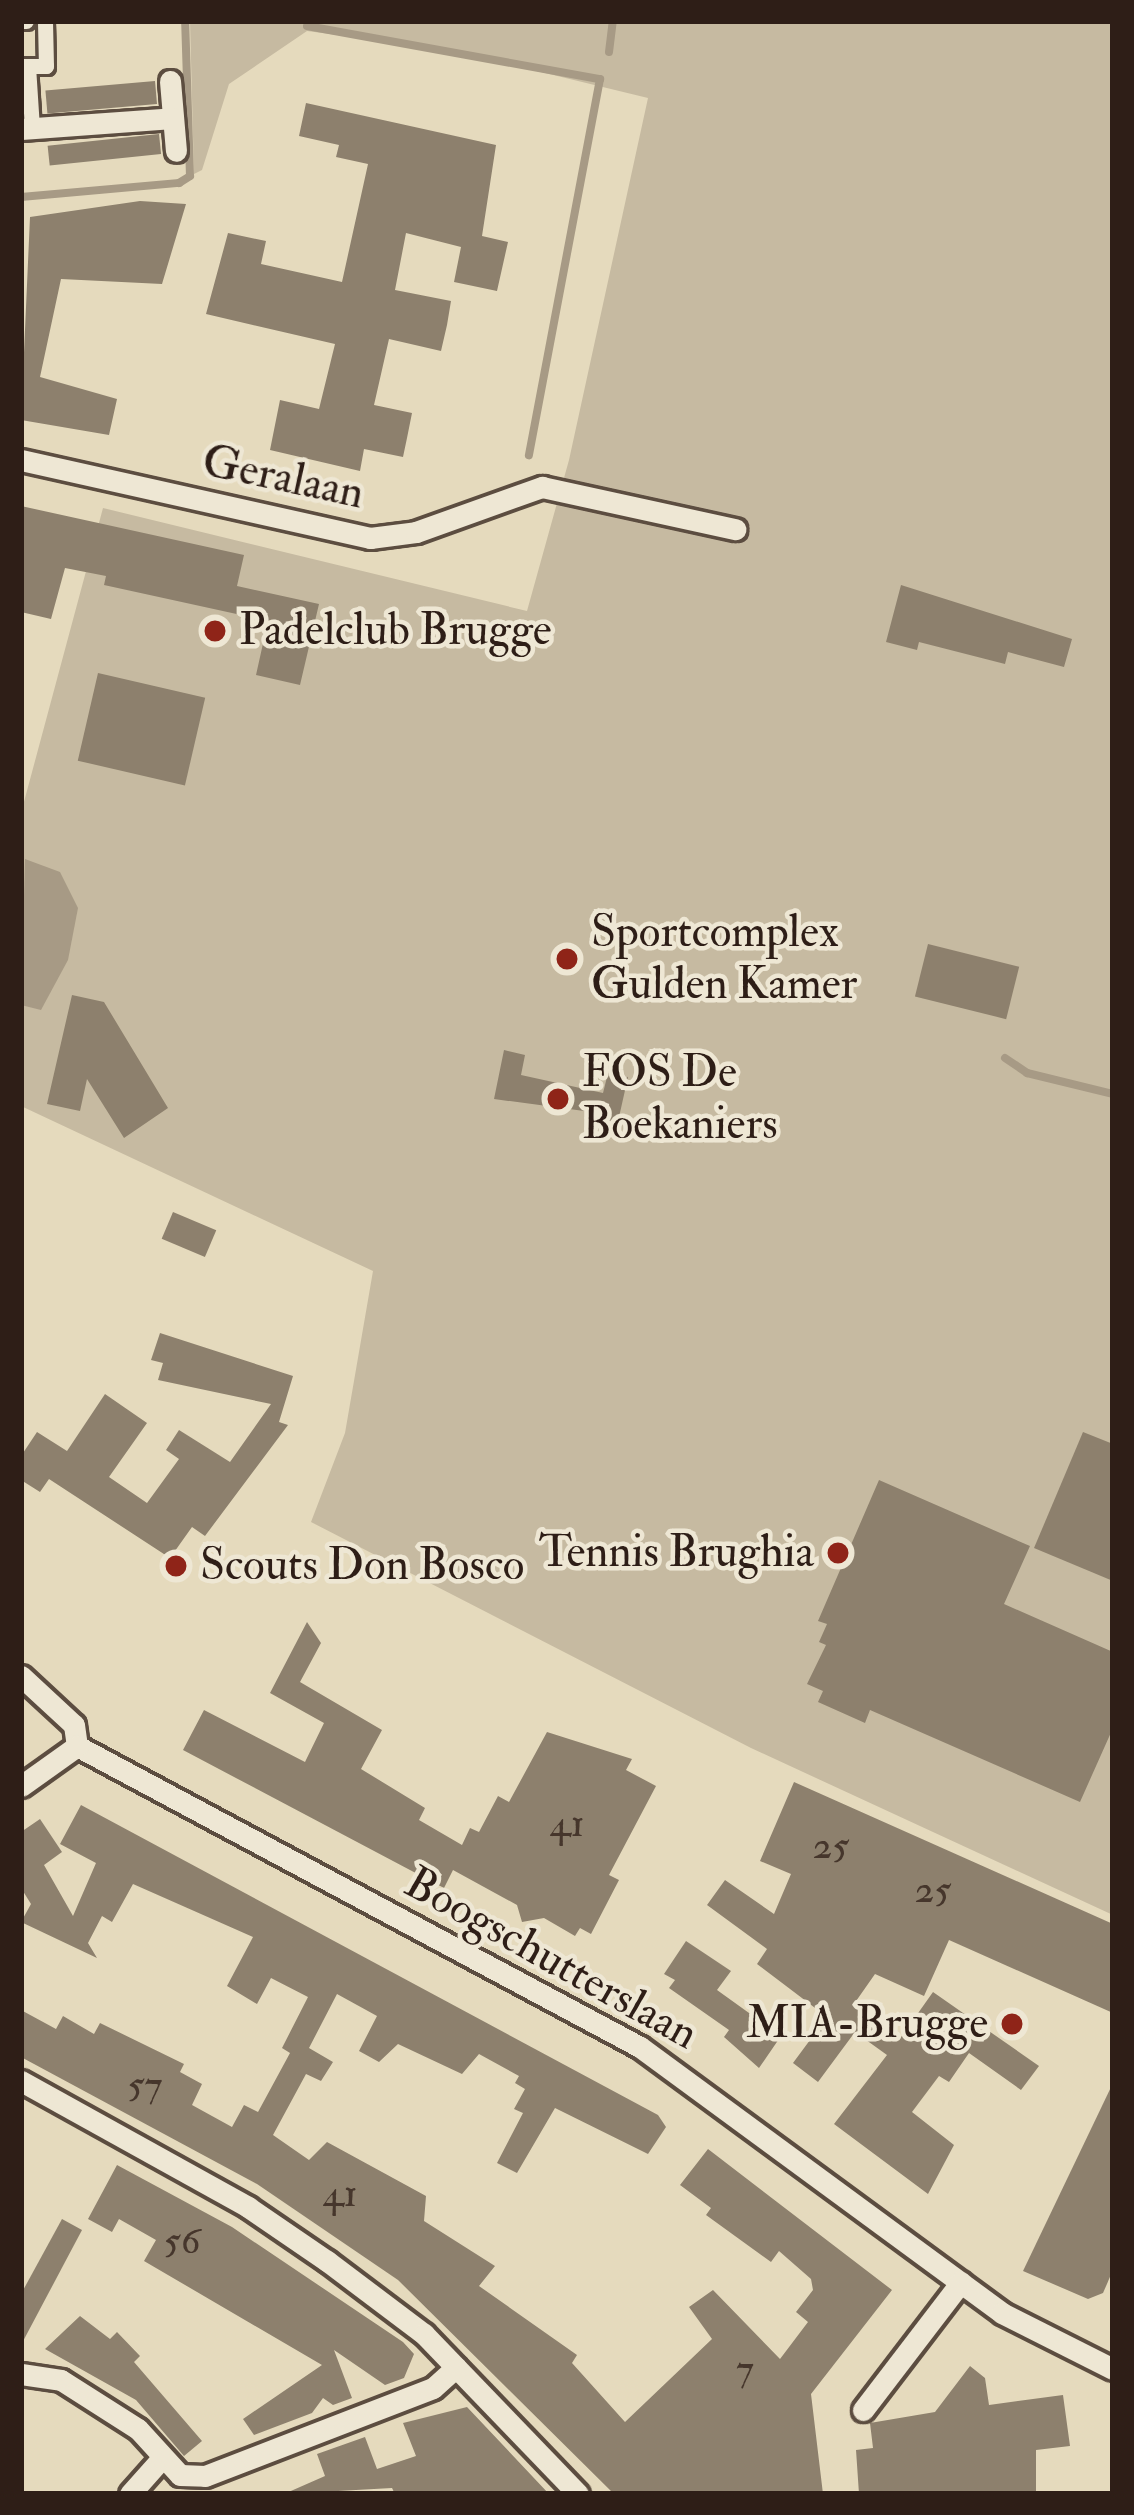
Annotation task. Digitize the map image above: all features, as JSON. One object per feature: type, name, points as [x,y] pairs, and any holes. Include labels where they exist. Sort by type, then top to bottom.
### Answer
[{"type":"street","points":[[45,21],[46,66],[24,66],[26,129],[173,118]]},
{"type":"street","points":[[170,81],[176,151]]},
{"type":"street","name":"Geralaan","points":[[21,460],[370,538],[416,532],[542,487],[735,529]]},
{"type":"street","points":[[21,1676],[74,1725],[77,1746],[21,1786]]},
{"type":"street","name":"Boogschutterslaan","points":[[77,1746],[640,2048],[1036,2335],[1113,2368]]},
{"type":"street","points":[[21,2080],[248,2207],[424,2334],[578,2494]]},
{"type":"street","points":[[863,2410],[961,2282]]},
{"type":"street","points":[[21,2374],[62,2380],[106,2406],[179,2475],[226,2470],[433,2388],[456,2367]]},
{"type":"street","points":[[130,2494],[163,2458]]},
{"type":"shaded area","name":"Sportcomplex Gulden Kamer","points":[[190,21],[1113,21],[1113,1915],[751,1748],[311,1522],[345,1433],[373,1271],[21,1106],[21,813],[103,508],[527,611],[569,460],[648,98],[451,50],[307,31],[229,84],[202,170],[194,174]]},
{"type":"shaded area","points":[[25,859],[60,872],[78,908],[68,960],[41,1010],[21,1005]]},
{"type":"building","points":[[155,81],[157,104],[47,113],[45,91]]},
{"type":"building","points":[[306,103],[496,145],[482,236],[508,242],[497,291],[454,282],[461,247],[406,233],[395,290],[451,301],[447,325],[441,351],[389,339],[374,405],[412,413],[403,457],[364,449],[360,471],[270,450],[280,400],[319,409],[335,344],[206,314],[228,233],[266,241],[261,264],[342,282],[368,164],[336,157],[339,145],[299,136]]},
{"type":"building","points":[[159,134],[161,154],[50,166],[48,146]]},
{"type":"building","points":[[140,201],[186,204],[162,284],[61,279],[40,377],[117,399],[109,435],[21,420],[30,217]]},
{"type":"building","points":[[21,506],[244,555],[237,586],[319,604],[300,685],[256,675],[268,621],[104,585],[106,576],[65,568],[51,619],[21,612]]},
{"type":"building","points":[[901,585],[1072,639],[1064,667],[1008,652],[1005,664],[919,642],[917,650],[886,642]]},
{"type":"building","points":[[98,673],[205,698],[185,785],[78,761]]},
{"type":"building","points":[[928,944],[1019,967],[1006,1019],[915,996]]},
{"type":"building","points":[[72,995],[104,1002],[168,1108],[124,1138],[87,1079],[80,1111],[47,1104]]},
{"type":"building","points":[[504,1050],[525,1055],[521,1075],[603,1093],[608,1073],[628,1077],[617,1126],[597,1122],[599,1113],[494,1099]]},
{"type":"building","points":[[173,1212],[216,1230],[205,1257],[162,1239]]},
{"type":"building","points":[[160,1333],[293,1376],[279,1422],[288,1425],[205,1536],[192,1527],[170,1558],[49,1479],[40,1492],[21,1480],[21,1456],[37,1432],[67,1451],[105,1394],[147,1423],[109,1477],[147,1503],[179,1459],[166,1450],[179,1430],[230,1462],[271,1404],[158,1380],[163,1363],[151,1360]]},
{"type":"building","points":[[1083,1432],[1113,1444],[1113,1581],[1034,1548]]},
{"type":"building","points":[[879,1480],[1030,1546],[1004,1604],[1113,1652],[1113,1728],[1080,1802],[870,1710],[865,1723],[818,1702],[823,1691],[807,1684],[826,1645],[819,1642],[827,1624],[818,1621]]},
{"type":"building","points":[[307,1622],[321,1643],[300,1682],[382,1730],[361,1769],[425,1808],[419,1820],[462,1845],[470,1828],[479,1832],[498,1796],[509,1802],[547,1732],[632,1759],[626,1770],[656,1786],[609,1875],[619,1880],[591,1934],[580,1928],[575,1936],[544,1918],[522,1922],[517,1905],[453,1870],[444,1888],[183,1750],[204,1710],[305,1762],[324,1723],[270,1693]]},
{"type":"building","points":[[794,1782],[1113,1924],[1113,2013],[949,1940],[924,1996],[875,1974],[854,2004],[899,2040],[933,1992],[1039,2066],[1021,2090],[969,2053],[949,2082],[939,2076],[912,2112],[954,2145],[928,2194],[834,2124],[887,2055],[855,2032],[818,2082],[793,2063],[827,2017],[757,1964],[767,1949],[707,1905],[725,1880],[774,1914],[791,1874],[760,1861]]},
{"type":"building","points":[[81,1805],[658,2115],[666,2127],[648,2154],[555,2108],[517,2173],[497,2163],[523,2113],[514,2109],[525,2089],[515,2083],[519,2076],[479,2054],[462,2074],[398,2044],[379,2062],[359,2051],[377,2016],[337,1994],[309,2048],[333,2062],[321,2081],[306,2074],[273,2135],[309,2160],[327,2142],[426,2196],[424,2221],[495,2266],[479,2286],[577,2355],[572,2363],[625,2422],[712,2339],[689,2307],[713,2290],[780,2359],[808,2322],[796,2312],[813,2290],[811,2279],[779,2251],[771,2262],[706,2215],[711,2208],[680,2185],[708,2149],[892,2290],[811,2394],[823,2494],[614,2494],[398,2280],[257,2184],[21,2057],[21,2010],[56,2029],[63,2016],[94,2034],[100,2023],[184,2064],[180,2072],[202,2084],[192,2105],[232,2127],[244,2105],[258,2112],[290,2053],[282,2048],[308,1997],[271,1978],[257,2004],[227,1986],[253,1937],[133,1884],[112,1922],[102,1916],[88,1943],[97,1958],[21,1922],[31,1904],[21,1888],[21,1832],[40,1819],[62,1852],[44,1865],[73,1916],[96,1863],[60,1844]]},
{"type":"building","points":[[686,1941],[731,1971],[717,1990],[781,2036],[759,2068],[724,2037],[729,2030],[669,1988],[675,1980],[664,1974]]},
{"type":"building","points":[[1113,2083],[1113,2270],[1103,2293],[1088,2299],[1023,2271]]},
{"type":"building","points":[[117,2165],[232,2227],[403,2342],[414,2354],[404,2378],[385,2385],[334,2350],[352,2398],[333,2405],[323,2398],[312,2413],[254,2435],[243,2419],[322,2365],[144,2261],[156,2240],[119,2219],[112,2232],[88,2219]]},
{"type":"building","points":[[62,2219],[82,2230],[21,2345],[21,2294]]},
{"type":"building","points":[[80,2316],[110,2339],[117,2332],[140,2356],[134,2362],[202,2441],[184,2456],[136,2400],[45,2349]]},
{"type":"building","points":[[970,2366],[985,2378],[989,2405],[1063,2395],[1070,2446],[1036,2450],[1036,2494],[859,2494],[856,2450],[873,2448],[870,2423],[935,2412]]},
{"type":"building","points":[[467,2407],[549,2494],[395,2494],[392,2488],[284,2494],[325,2476],[317,2454],[365,2437],[377,2469],[416,2456],[403,2423]]},
{"type":"waterway","points":[[21,197],[179,183],[190,176],[185,21]]},
{"type":"waterway","points":[[609,52],[613,21]]},
{"type":"waterway","points":[[307,26],[600,79],[529,455]]},
{"type":"waterway","points":[[1005,1058],[1027,1073],[1113,1094]]},
{"type":"place","name":"Padelclub Brugge","points":[[215,631]]},
{"type":"place","name":"Sportcomplex Gulden Kamer","points":[[567,959]]},
{"type":"place","name":"FOS De Boekaniers","points":[[558,1099]]},
{"type":"place","name":"Tennis Brughia","points":[[838,1553]]},
{"type":"place","name":"Scouts Don Bosco","points":[[176,1566]]},
{"type":"place","name":"MIA-Brugge","points":[[1012,2024]]}]
